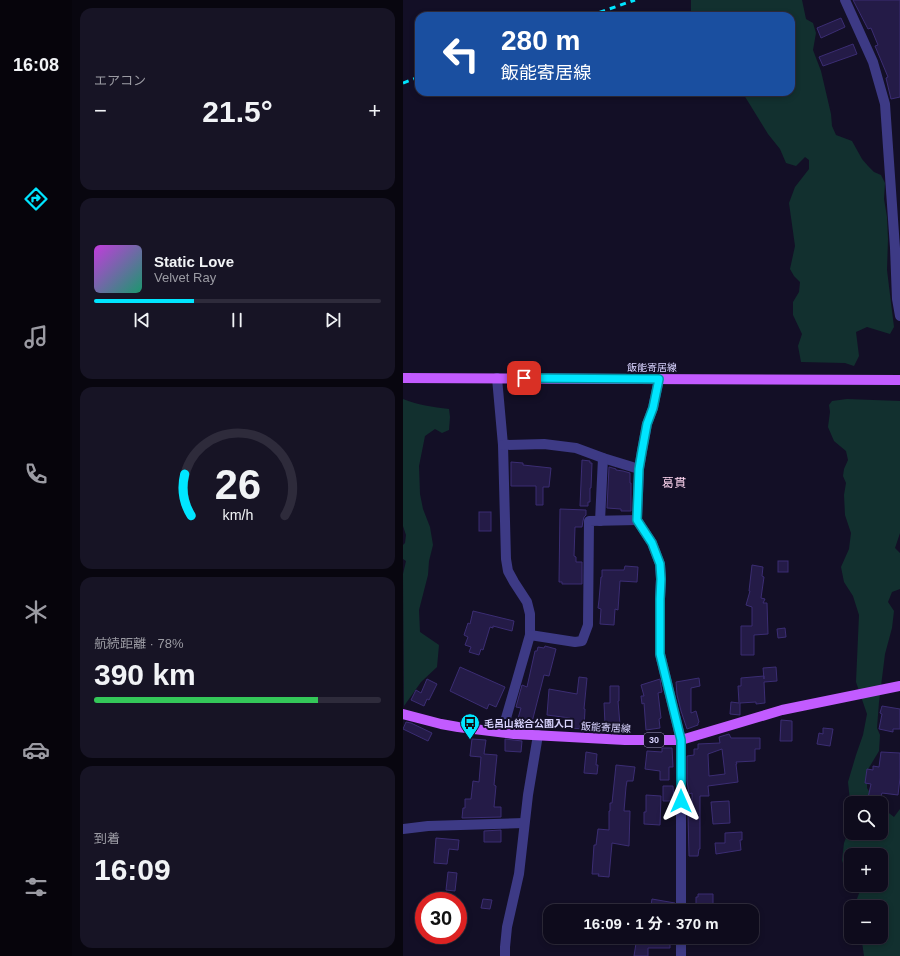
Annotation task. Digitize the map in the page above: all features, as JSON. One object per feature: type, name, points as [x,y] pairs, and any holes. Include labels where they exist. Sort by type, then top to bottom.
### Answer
[{"type":"main road","name":"飯能寄居線","points":[[403,378],[900,380]]},
{"type":"main road","name":"飯能寄居線","points":[[403,714],[441,724],[502,732],[625,740],[681,740],[782,710],[900,686]]},
{"type":"street","points":[[845,0],[873,62],[885,104],[897,299],[900,316]]},
{"type":"street","points":[[497,378],[503,445],[506,559],[508,571],[527,602],[530,614],[531,635],[502,732]]},
{"type":"street","points":[[659,379],[647,424],[639,469],[637,520],[652,543],[660,564],[660,654],[681,740],[681,904]]},
{"type":"street","points":[[503,445],[544,444],[576,448],[639,469]]},
{"type":"street","points":[[600,521],[603,458]]},
{"type":"street","points":[[531,635],[575,642],[582,641],[588,625],[589,521],[637,520]]},
{"type":"street","points":[[505,956],[507,928],[519,874],[524,824],[538,735]]},
{"type":"street","points":[[403,829],[428,826],[524,824]]},
{"type":"street","points":[[681,944],[681,956]]},
{"type":"green space","points":[[691,0],[802,0],[806,19],[813,23],[816,33],[813,50],[821,71],[831,114],[832,126],[836,135],[852,141],[862,159],[874,172],[881,175],[885,183],[884,199],[888,239],[887,270],[894,327],[890,334],[867,327],[856,332],[859,356],[854,366],[845,363],[801,362],[798,346],[802,334],[793,315],[793,302],[799,292],[800,282],[790,269],[795,246],[789,203],[795,187],[809,169],[809,160],[805,157],[796,166],[786,163],[780,149],[768,134],[745,96],[795,96],[795,12],[691,11]]},
{"type":"green space","points":[[403,399],[431,407],[449,409],[450,417],[449,430],[442,433],[435,429],[425,436],[419,466],[420,494],[423,509],[430,527],[433,545],[429,561],[428,575],[419,610],[420,632],[439,645],[437,667],[421,682],[404,706],[403,574],[406,561],[403,559],[403,545],[405,543],[406,535],[403,526]]},
{"type":"green space","points":[[847,399],[900,401],[900,533],[895,548],[900,553],[900,589],[892,592],[888,602],[894,611],[892,628],[885,654],[879,702],[877,728],[880,735],[879,751],[867,771],[867,788],[872,796],[850,796],[848,782],[863,735],[867,714],[856,682],[859,615],[853,596],[844,582],[841,567],[849,549],[851,533],[845,515],[844,495],[846,483],[843,476],[848,460],[846,451],[834,441],[828,427],[830,412],[829,405],[832,401]]},
{"type":"green space","points":[[900,809],[900,956],[864,956],[862,944],[888,944],[888,900],[857,900],[860,892],[888,892],[888,848],[844,848],[844,867],[842,860],[845,840],[888,840],[888,812],[894,817]]},
{"type":"building","points":[[853,0],[900,0],[900,97],[891,99],[886,78],[888,77],[875,46],[878,45],[871,28],[868,29]]},
{"type":"building","points":[[841,18],[845,27],[821,38],[817,28]]},
{"type":"building","points":[[853,44],[857,54],[823,66],[819,57]]},
{"type":"building","points":[[582,460],[590,461],[590,463],[592,463],[590,502],[588,502],[588,506],[580,506]]},
{"type":"building","points":[[511,462],[551,468],[549,487],[543,487],[543,505],[536,505],[536,486],[511,486]]},
{"type":"building","points":[[609,467],[630,473],[631,511],[621,511],[621,509],[607,508]]},
{"type":"building","points":[[560,509],[586,510],[582,527],[575,527],[574,556],[576,557],[576,562],[582,562],[582,584],[562,584],[562,582],[559,582]]},
{"type":"building","points":[[479,512],[491,512],[491,531],[479,531]]},
{"type":"building","points":[[778,561],[788,561],[788,572],[778,572]]},
{"type":"building","points":[[752,565],[763,567],[762,576],[764,577],[761,598],[765,599],[763,603],[767,603],[768,634],[754,635],[754,655],[741,655],[741,626],[752,626],[752,607],[746,605],[750,591]]},
{"type":"building","points":[[625,566],[638,567],[637,582],[620,581],[618,610],[615,609],[614,625],[600,624],[601,609],[598,608],[602,570],[624,570]]},
{"type":"building","points":[[473,611],[514,621],[512,631],[493,626],[493,628],[490,627],[483,650],[481,649],[479,655],[469,652],[471,647],[465,645],[468,637],[464,635],[468,623],[470,624]]},
{"type":"building","points":[[785,628],[786,637],[778,638],[777,629]]},
{"type":"building","points":[[545,646],[556,649],[549,676],[544,675],[531,726],[517,722],[521,708],[516,707],[522,685],[527,687],[535,651],[537,651],[538,647],[544,648]]},
{"type":"building","points":[[460,667],[505,687],[496,707],[489,704],[487,709],[450,691]]},
{"type":"building","points":[[776,667],[777,681],[764,682],[765,703],[740,703],[740,715],[730,714],[731,702],[739,703],[738,686],[741,686],[741,678],[764,676],[763,668]]},
{"type":"building","points":[[579,677],[587,678],[584,729],[570,728],[570,718],[547,715],[549,689],[577,694]]},
{"type":"building","points":[[699,678],[700,686],[691,688],[691,713],[696,711],[699,722],[698,725],[687,729],[677,695],[676,682]]},
{"type":"building","points":[[427,679],[437,684],[429,700],[427,699],[424,706],[411,700],[416,690],[421,693]]},
{"type":"building","points":[[660,679],[662,692],[658,693],[661,718],[659,719],[660,728],[646,730],[644,703],[642,704],[641,696],[644,696],[641,685]]},
{"type":"building","points":[[610,686],[619,686],[618,701],[620,725],[611,725],[611,723],[605,724],[604,703],[610,703]]},
{"type":"building","points":[[882,706],[900,709],[900,729],[893,729],[893,732],[879,729]]},
{"type":"building","points":[[781,720],[792,721],[792,741],[780,741]]},
{"type":"building","points":[[406,722],[432,733],[428,741],[403,729]]},
{"type":"building","points":[[823,728],[833,729],[830,746],[817,744],[819,733],[823,734]]},
{"type":"building","points":[[729,734],[731,738],[760,738],[760,749],[755,749],[755,761],[736,762],[738,782],[708,786],[709,796],[700,796],[700,849],[698,856],[689,856],[688,814],[692,814],[692,793],[689,794],[687,781],[687,756],[694,755],[694,749],[698,749],[698,744],[720,743],[719,737]],"holes":[[[722,749],[725,774],[709,776],[708,754]]]},
{"type":"building","points":[[472,739],[486,740],[484,754],[497,755],[494,785],[496,786],[494,807],[501,807],[501,817],[462,818],[463,808],[465,808],[465,799],[471,799],[473,781],[479,782],[481,757],[470,756]]},
{"type":"building","points":[[505,739],[522,741],[521,752],[505,751]]},
{"type":"building","points":[[662,748],[672,748],[673,767],[669,767],[669,780],[660,780],[660,771],[645,769],[647,751],[662,752]]},
{"type":"building","points":[[586,752],[597,754],[597,774],[584,773]]},
{"type":"building","points":[[881,752],[900,753],[898,795],[882,793],[881,796],[868,796],[871,784],[865,783],[867,769],[873,770],[873,766],[879,767]]},
{"type":"building","points":[[616,765],[635,767],[633,781],[627,781],[624,811],[630,811],[629,846],[612,843],[609,877],[598,876],[599,874],[592,874],[594,845],[596,845],[598,829],[609,830],[609,811],[610,803],[612,803]]},
{"type":"building","points":[[663,786],[673,786],[674,801],[663,801]]},
{"type":"building","points":[[646,795],[661,796],[660,825],[644,824]]},
{"type":"building","points":[[729,801],[730,823],[713,824],[711,802]]},
{"type":"building","points":[[501,830],[501,842],[484,842],[484,831]]},
{"type":"building","points":[[742,832],[742,840],[740,840],[741,850],[716,854],[715,843],[725,843],[725,833]]},
{"type":"building","points":[[436,838],[459,840],[458,850],[449,849],[447,864],[434,863]]},
{"type":"building","points":[[448,872],[457,873],[455,891],[446,890]]},
{"type":"building","points":[[698,894],[713,894],[713,904],[696,904],[696,897],[698,897]]},
{"type":"building","points":[[483,899],[492,900],[490,909],[481,908]]},
{"type":"building","points":[[652,899],[675,903],[675,904],[651,904]]},
{"type":"building","points":[[636,944],[670,944],[670,948],[648,948],[648,956],[634,956]]},
{"type":"railway","points":[[600,12],[635,0]]},
{"type":"railway","points":[[403,83],[415,78]]},
{"type":"place","name":"毛呂山総合公園入口","points":[[470,740]]},
{"type":"district","name":"葛貫","points":[[674,483]]},
{"type":"route","points":[[524,378],[659,379],[656,397],[647,424],[639,469],[637,520],[652,543],[660,564],[660,654],[681,740],[681,801]]}]
